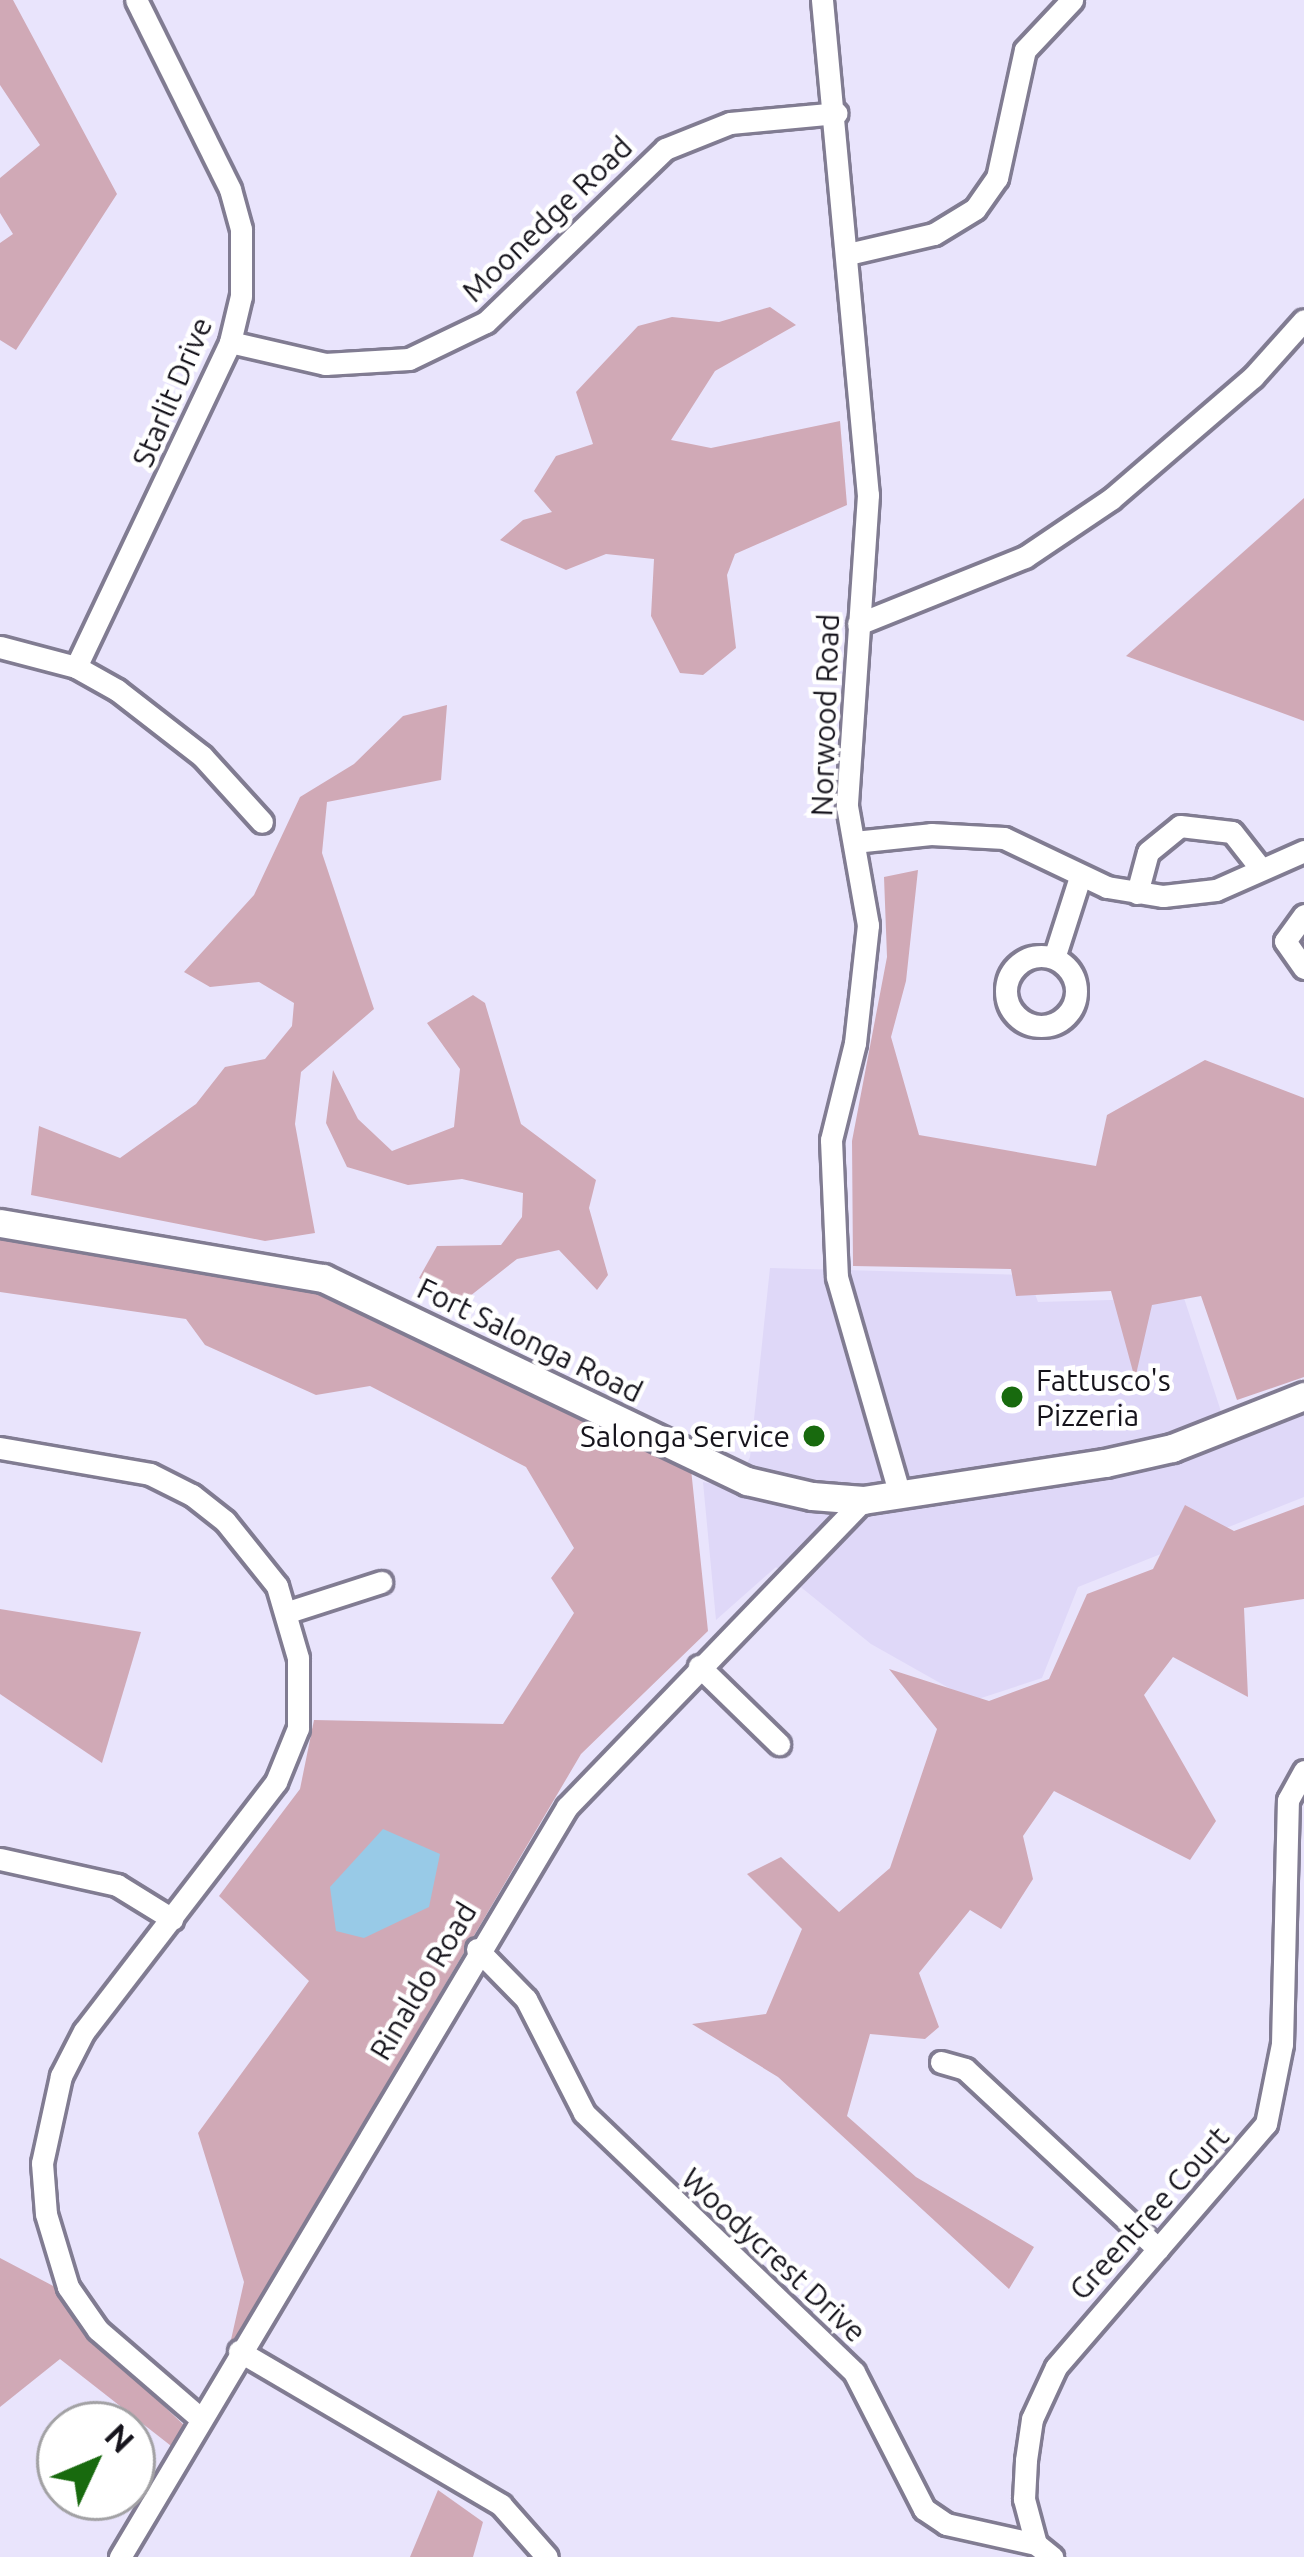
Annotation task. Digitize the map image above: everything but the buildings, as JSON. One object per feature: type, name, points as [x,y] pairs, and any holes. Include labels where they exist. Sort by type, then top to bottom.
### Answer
[{"type":"main road","name":"Fort Salonga Road","points":[[0,1222],[323,1278],[746,1481],[863,1499],[1172,1448],[1304,1396]]},
{"type":"street","name":"Starlit Drive","points":[[76,667],[230,342],[243,264],[230,189],[136,0]]},
{"type":"street","name":"Norwood Road","points":[[822,0],[868,495],[847,806],[868,925],[855,1043],[831,1140],[836,1277],[899,1492]]},
{"type":"street","points":[[848,254],[934,234],[975,208],[997,178],[1025,50],[1072,0]]},
{"type":"street","name":"Moonedge Road","points":[[230,342],[325,364],[409,359],[486,322],[665,149],[730,123],[836,113]]},
{"type":"street","points":[[858,624],[1024,557],[1098,508],[1253,377],[1304,320]]},
{"type":"street","points":[[0,647],[76,667],[164,722],[262,822]]},
{"type":"street","points":[[1137,893],[1148,852],[1180,826],[1232,832],[1262,869]]},
{"type":"street","points":[[854,842],[931,834],[1004,838],[1080,877],[1137,893],[1191,895],[1304,851]]},
{"type":"street","points":[[1054,958],[1080,877]]},
{"type":"street","points":[[1304,915],[1285,941],[1304,968]]},
{"type":"street","points":[[0,1448],[150,1474],[192,1495],[256,1554],[288,1612],[298,1658],[298,1728],[257,1816],[84,2031],[61,2076],[42,2163],[46,2214],[68,2287],[98,2330],[201,2419]]},
{"type":"street","name":"Rinaldo Road","points":[[120,2557],[477,1949],[590,1778],[863,1499]]},
{"type":"street","points":[[288,1612],[381,1582]]},
{"type":"street","points":[[698,1666],[779,1744]]},
{"type":"street","name":"Greentree Court","points":[[1044,2550],[1024,2499],[1037,2405],[1079,2334],[1245,2156],[1278,2088],[1288,1800],[1304,1771]]},
{"type":"street","points":[[0,1859],[117,1885],[172,1919]]},
{"type":"street","name":"Woodycrest Drive","points":[[477,1949],[526,1999],[584,2113],[854,2372],[924,2509],[946,2524],[1044,2550]]},
{"type":"street","points":[[941,2062],[965,2069],[1157,2248]]},
{"type":"street","points":[[239,2351],[501,2505],[547,2557]]},
{"type":"shaded area","points":[[0,0],[13,0],[117,194],[16,350],[0,340],[0,243],[13,234],[0,213],[0,178],[40,145],[0,85]]},
{"type":"shaded area","points":[[770,307],[796,325],[715,371],[671,440],[711,448],[840,421],[847,505],[735,554],[727,575],[736,648],[703,675],[680,673],[651,616],[654,559],[606,554],[566,570],[500,540],[523,520],[552,512],[534,491],[556,456],[593,444],[576,392],[638,326],[672,317],[719,322]]},
{"type":"shaded area","points":[[1304,498],[1304,721],[1126,656]]},
{"type":"shaded area","points":[[447,705],[441,780],[327,802],[322,853],[374,1009],[301,1072],[295,1124],[315,1233],[265,1241],[31,1195],[39,1126],[120,1158],[196,1104],[225,1067],[265,1059],[292,1026],[294,1003],[259,982],[210,987],[184,972],[254,895],[300,797],[354,764],[403,716]]},
{"type":"shaded area","points":[[918,870],[906,981],[891,1037],[919,1135],[1096,1166],[1107,1115],[1205,1060],[1304,1098],[1304,1377],[1237,1400],[1201,1296],[1152,1305],[1135,1379],[1111,1291],[1016,1296],[1011,1269],[853,1266],[852,1141],[887,957],[884,877]]},
{"type":"shaded area","points":[[473,995],[485,1003],[521,1124],[596,1180],[589,1208],[608,1275],[597,1290],[559,1250],[517,1259],[465,1300],[419,1278],[437,1246],[501,1245],[522,1217],[523,1193],[462,1179],[408,1185],[347,1167],[326,1123],[333,1070],[358,1119],[392,1151],[454,1127],[460,1069],[427,1023]]},
{"type":"shaded area","points":[[20,1235],[222,1269],[339,1298],[691,1469],[708,1631],[581,1754],[228,2353],[244,2282],[198,2133],[309,1981],[219,1896],[300,1789],[314,1720],[503,1724],[574,1613],[551,1578],[574,1548],[526,1467],[370,1386],[316,1395],[205,1345],[186,1319],[0,1292],[0,1237]]},
{"type":"shaded area","points":[[770,1268],[1028,1275],[1038,1302],[1184,1298],[1230,1439],[1304,1414],[1304,1497],[1078,1587],[1042,1678],[972,1701],[871,1644],[776,1567],[716,1620],[703,1482],[735,1488],[750,1457]]},
{"type":"shaded area","points":[[1185,1505],[1234,1531],[1304,1505],[1304,1599],[1244,1608],[1248,1697],[1173,1657],[1144,1695],[1216,1821],[1190,1860],[1054,1791],[1023,1836],[1033,1879],[1001,1929],[970,1910],[919,1973],[939,2027],[925,2039],[870,2034],[847,2116],[916,2177],[1034,2247],[1009,2289],[778,2077],[692,2024],[766,2014],[802,1929],[747,1874],[781,1857],[839,1912],[890,1868],[937,1729],[889,1669],[989,1701],[1049,1679],[1087,1594],[1153,1569]]},
{"type":"shaded area","points":[[0,1609],[141,1632],[102,1763],[0,1694]]},
{"type":"shaded area","points":[[0,2258],[59,2289],[91,2337],[186,2427],[175,2449],[156,2434],[156,2401],[114,2401],[60,2359],[0,2407]]},
{"type":"shaded area","points":[[438,2490],[483,2522],[473,2557],[410,2557]]},
{"type":"water","points":[[383,1829],[440,1854],[429,1907],[364,1938],[336,1931],[330,1887]]},
{"type":"place","name":"Fattusco's Pizzeria","points":[[1012,1397]]},
{"type":"place","name":"Salonga Service","points":[[814,1436]]}]
